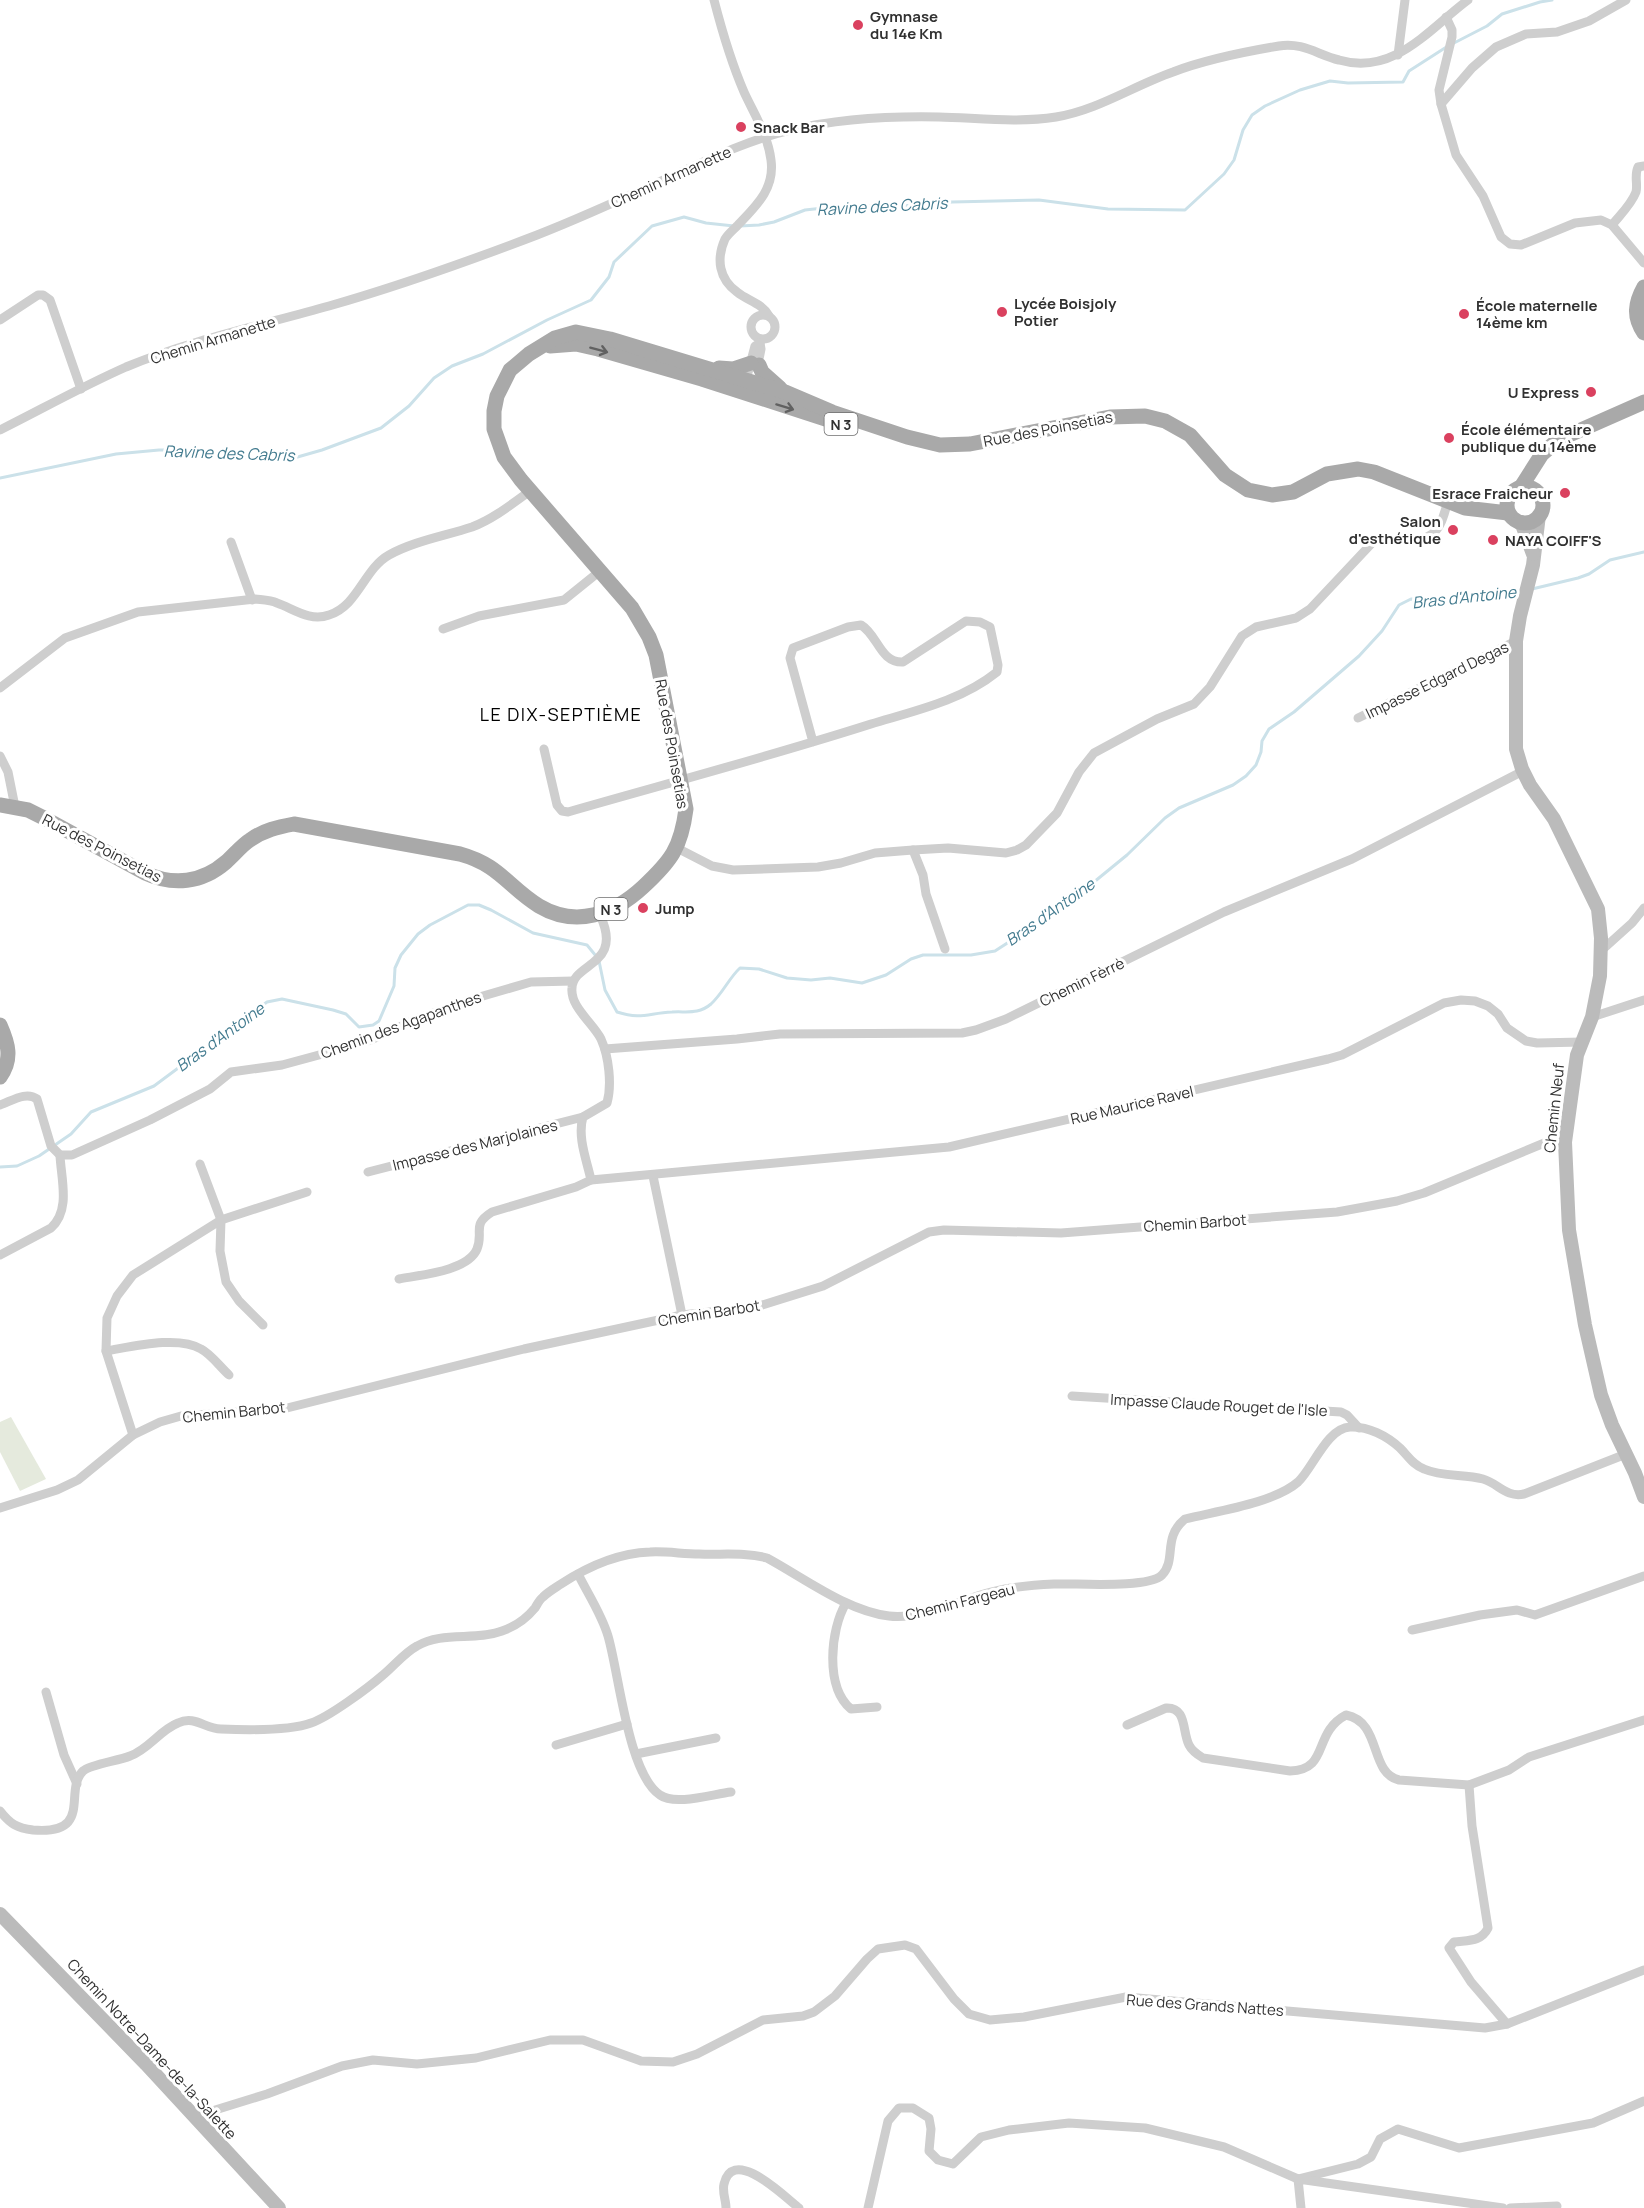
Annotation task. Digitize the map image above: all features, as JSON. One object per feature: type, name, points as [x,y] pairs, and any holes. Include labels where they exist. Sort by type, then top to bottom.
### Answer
[{"type":"main road","points":[[1644,287],[1637,299],[1635,312],[1644,333]]},
{"type":"main road","name":"Rue des Poinsetias","points":[[7,806],[44,818],[159,880],[176,882],[193,880],[224,864],[250,840],[271,829],[294,825],[344,832],[479,859],[500,873],[538,905],[554,914],[576,918],[600,915],[621,904],[640,890],[663,867],[678,848],[686,809],[656,655],[649,637],[632,608],[530,491],[504,457],[494,429],[494,411],[497,396],[510,370],[529,354],[555,338],[576,332],[592,334],[750,387],[931,452],[951,454],[974,453],[1145,416]]},
{"type":"main road","points":[[700,372],[755,364],[785,392]]},
{"type":"main road","name":"Rue des Poinsetias","points":[[750,387],[785,392],[832,412],[907,437],[940,445],[970,444],[1110,417],[1145,416],[1166,421],[1190,435],[1225,475],[1248,490],[1272,495],[1293,492],[1327,474],[1358,469],[1374,472],[1465,508],[1508,513]]},
{"type":"main road","points":[[1508,513],[1507,503],[1542,454],[1558,440],[1565,439],[1644,402]]},
{"type":"main road","points":[[1534,556],[1521,522],[1532,522],[1539,515],[1542,500],[1537,491],[1541,474],[1565,439]]},
{"type":"main road","name":"N 3","points":[[1516,491],[1532,488],[1537,491]]},
{"type":"main road","name":"Rue des Poinsetias","points":[[1451,501],[1491,502],[1516,491]]},
{"type":"main road","name":"N 3","points":[[1508,513],[1516,521],[1521,522]]},
{"type":"main road","name":"Chemin Neuf","points":[[1539,515],[1534,556],[1516,641],[1516,749],[1530,785],[1554,819],[1598,909],[1602,950],[1600,976],[1592,1017],[1577,1055],[1566,1134],[1565,1166],[1569,1230],[1583,1315],[1603,1402],[1644,1497]]},
{"type":"main road","points":[[0,1025],[8,1043],[9,1058],[0,1077]]},
{"type":"main road","name":"Chemin Notre-Dame-de-la-Salette","points":[[0,1914],[146,2064],[279,2208]]},
{"type":"street","points":[[714,0],[734,66],[766,137],[772,171],[768,190],[760,202],[726,238],[719,264],[722,276],[736,292],[766,310],[774,321],[776,329],[771,336],[760,341]]},
{"type":"street","points":[[1398,55],[1405,0]]},
{"type":"street","name":"Chemin Armanette","points":[[0,430],[128,367],[194,343],[345,301],[538,234],[721,154],[766,137],[791,130],[870,120],[934,117],[1033,120],[1061,116],[1092,108],[1171,72],[1219,57],[1282,45],[1303,46],[1352,63],[1373,62],[1398,55],[1413,46],[1467,0]]},
{"type":"street","points":[[1441,104],[1472,68],[1496,47],[1526,34],[1557,32],[1589,21],[1626,0]]},
{"type":"street","points":[[1446,17],[1452,30],[1452,37],[1439,90],[1441,104],[1456,155],[1483,196],[1501,237],[1506,241],[1521,245],[1575,223],[1601,220],[1612,225],[1644,263]]},
{"type":"street","points":[[1612,225],[1636,192],[1636,172],[1638,167],[1644,166]]},
{"type":"street","points":[[0,320],[38,295],[50,300],[81,389]]},
{"type":"street","points":[[744,296],[754,319]]},
{"type":"street","points":[[750,387],[761,349],[760,341],[752,332],[751,324],[759,315],[769,316]]},
{"type":"street","points":[[0,688],[65,638],[138,612],[252,600],[273,601],[301,614],[316,617],[328,616],[349,603],[369,573],[389,555],[473,526],[499,513],[530,491]]},
{"type":"street","points":[[678,848],[712,866],[733,870],[818,867],[875,853],[913,850],[948,848],[1006,853],[1017,850],[1026,845],[1057,813],[1079,772],[1094,753],[1157,719],[1194,704],[1210,687],[1242,636],[1256,627],[1296,618],[1310,609],[1373,542],[1385,539],[1420,539],[1433,535],[1440,527],[1451,501]]},
{"type":"street","points":[[231,542],[252,600]]},
{"type":"street","points":[[443,629],[479,616],[564,600],[600,571]]},
{"type":"street","points":[[544,749],[557,806],[562,811],[568,812],[813,742],[953,698],[982,684],[997,672],[998,665],[990,627],[980,622],[966,621],[903,662],[889,659],[868,629],[861,625],[848,627],[793,648],[790,658],[813,742]]},
{"type":"street","name":"Impasse Edgard Degas","points":[[1358,718],[1516,641]]},
{"type":"street","points":[[0,756],[8,772],[7,806]]},
{"type":"street","name":"Chemin Fèrrè","points":[[605,1049],[780,1034],[947,1034],[976,1030],[1006,1019],[1224,912],[1352,859],[1523,771]]},
{"type":"street","points":[[913,850],[923,875],[926,894],[945,949]]},
{"type":"street","points":[[1602,950],[1632,923],[1644,908]]},
{"type":"street","points":[[600,915],[608,937],[605,949],[595,963],[573,981],[572,988],[574,999],[605,1049]]},
{"type":"street","name":"Chemin des Agapanthes","points":[[60,1155],[72,1155],[150,1120],[210,1089],[231,1072],[282,1065],[371,1040],[451,1007],[531,982],[573,981]]},
{"type":"street","name":"Rue Maurice Ravel","points":[[399,1279],[459,1266],[473,1256],[478,1248],[479,1226],[482,1218],[492,1212],[576,1187],[591,1180],[949,1147],[1342,1055],[1452,1000],[1475,1001],[1488,1006],[1498,1014],[1507,1028],[1526,1041],[1537,1043],[1582,1042]]},
{"type":"street","points":[[1592,1017],[1644,1000]]},
{"type":"street","name":"Impasse des Marjolaines","points":[[368,1172],[583,1117],[607,1103],[610,1093],[605,1049]]},
{"type":"street","points":[[0,1105],[30,1095],[37,1099],[51,1146],[60,1155],[63,1199],[63,1208],[57,1222],[51,1228],[0,1255]]},
{"type":"street","points":[[583,1117],[580,1134],[591,1180]]},
{"type":"street","name":"Chemin Barbot","points":[[0,1508],[57,1490],[78,1480],[133,1435],[160,1422],[181,1416],[283,1409],[524,1349],[682,1315],[756,1307],[822,1286],[929,1232],[1061,1233],[1337,1212],[1397,1202],[1425,1193],[1566,1134]]},
{"type":"street","points":[[200,1164],[221,1220],[220,1251],[226,1282],[239,1301],[263,1325]]},
{"type":"street","points":[[653,1176],[682,1315]]},
{"type":"street","points":[[133,1435],[106,1351],[107,1318],[117,1296],[133,1275],[221,1220],[307,1192]]},
{"type":"street","points":[[106,1351],[157,1343],[181,1343],[201,1348],[228,1375]]},
{"type":"street","name":"Impasse Claude Rouget de l'Isle","points":[[1072,1396],[1341,1412],[1359,1428]]},
{"type":"street","name":"Chemin Fargeau","points":[[77,1784],[79,1776],[90,1766],[111,1763],[133,1755],[154,1742],[171,1726],[183,1721],[195,1720],[219,1730],[297,1727],[314,1722],[380,1678],[418,1646],[433,1640],[500,1632],[525,1618],[542,1598],[578,1574],[603,1561],[648,1552],[754,1554],[767,1558],[846,1603],[871,1613],[902,1617],[918,1615],[992,1592],[1031,1586],[1101,1585],[1152,1581],[1161,1575],[1168,1563],[1171,1537],[1176,1526],[1185,1519],[1281,1493],[1300,1480],[1319,1452],[1336,1433],[1347,1427],[1359,1428]]},
{"type":"street","points":[[1359,1428],[1372,1431],[1393,1442],[1425,1470],[1486,1480],[1513,1495],[1524,1494],[1626,1454]]},
{"type":"street","points":[[578,1574],[607,1634],[627,1724],[636,1754],[651,1787],[659,1795],[675,1800],[731,1792]]},
{"type":"street","points":[[1412,1630],[1480,1615],[1517,1610],[1535,1614],[1644,1576]]},
{"type":"street","points":[[846,1603],[838,1616],[833,1638],[833,1665],[839,1696],[843,1703],[851,1709],[877,1707]]},
{"type":"street","points":[[0,1811],[10,1823],[22,1829],[59,1828],[72,1816],[77,1784],[64,1755],[46,1692]]},
{"type":"street","points":[[1127,1725],[1166,1708],[1172,1708],[1180,1713],[1192,1750],[1203,1758],[1300,1771],[1314,1762],[1328,1729],[1346,1715],[1361,1721],[1368,1730],[1384,1770],[1390,1777],[1399,1780],[1469,1785],[1509,1770],[1529,1757],[1644,1720]]},
{"type":"street","points":[[556,1745],[627,1724]]},
{"type":"street","points":[[636,1754],[716,1738]]},
{"type":"street","points":[[1469,1785],[1472,1826],[1488,1928],[1484,1936],[1476,1940],[1454,1942],[1449,1948],[1471,1982],[1507,2024]]},
{"type":"street","name":"Rue des Grands Nattes","points":[[195,2118],[342,2066],[373,2060],[417,2064],[476,2058],[550,2040],[583,2040],[641,2061],[673,2062],[697,2054],[762,2020],[803,2016],[814,2012],[835,1996],[878,1949],[905,1945],[916,1948],[954,1999],[969,2014],[990,2020],[1024,2017],[1126,1997],[1485,2028],[1507,2024],[1644,1970]]},
{"type":"street","points":[[1298,2179],[1358,2164],[1371,2157],[1380,2139],[1398,2129],[1459,2148],[1593,2123],[1644,2101]]},
{"type":"street","points":[[868,2208],[888,2121],[899,2108],[913,2108],[929,2118],[931,2129],[929,2151],[938,2160],[953,2164],[981,2137],[1009,2130],[1069,2123],[1145,2128],[1224,2147],[1298,2179],[1503,2208]]},
{"type":"street","points":[[726,2208],[724,2184],[730,2173],[738,2169],[744,2169],[759,2176],[799,2208]]},
{"type":"street","points":[[1298,2179],[1301,2208]]},
{"type":"street","points":[[1510,2208],[1557,2206]]},
{"type":"shaded area","points":[[11,1417],[46,1479],[20,1491],[0,1452],[0,1422]]},
{"type":"waterway","name":"Ravine des Cabris","points":[[1454,43],[1487,26],[1502,14],[1552,0]]},
{"type":"waterway","name":"Ravine des Cabris","points":[[740,226],[774,222],[805,210],[842,206],[901,206],[952,202],[1039,200],[1108,209],[1185,210],[1224,174],[1234,160],[1243,130],[1252,115],[1265,106],[1300,90],[1330,81],[1403,82],[1409,71],[1448,46]]},
{"type":"waterway","name":"Ravine des Cabris","points":[[0,478],[116,454],[159,450],[185,450],[224,457],[281,459],[294,458],[322,450],[381,428],[409,406],[434,378],[452,366],[483,354],[591,300],[609,277],[614,262],[652,226],[684,217],[706,223],[734,226]]},
{"type":"waterway","name":"Bras d'Antoine","points":[[1532,589],[1578,578],[1589,574],[1610,560],[1644,552]]},
{"type":"waterway","name":"Bras d'Antoine","points":[[599,961],[605,990],[617,1012],[639,1016],[702,1010],[715,1000],[740,968],[759,969],[787,978],[811,980],[830,978],[862,983],[886,975],[911,959],[923,955],[971,955],[995,951],[1083,891],[1179,808],[1233,785],[1246,776],[1256,765],[1262,741],[1269,729],[1294,712],[1359,656],[1382,631],[1399,605],[1411,599],[1475,600],[1520,592]]},
{"type":"waterway","name":"Bras d'Antoine","points":[[0,1167],[17,1166],[39,1156],[71,1134],[91,1112],[154,1086],[267,1002],[282,999],[333,1010],[346,1014],[359,1027],[373,1025],[379,1021],[394,986],[395,968],[401,955],[418,934],[430,925],[468,905],[479,905],[491,910],[533,933],[587,945],[596,956]]},
{"type":"place","name":"Gymnase du 14e Km","points":[[858,25]]},
{"type":"place","name":"Snack Bar","points":[[741,127]]},
{"type":"place","name":"Lycée Boisjoly Potier","points":[[1002,312]]},
{"type":"place","name":"École maternelle 14ème km","points":[[1464,314]]},
{"type":"place","name":"U Express","points":[[1591,392]]},
{"type":"place","name":"École élémentaire publique du 14ème","points":[[1449,438]]},
{"type":"place","name":"Esrace Fraicheur","points":[[1565,493]]},
{"type":"place","name":"Salon d'esthétique","points":[[1453,530]]},
{"type":"place","name":"NAYA COIFF'S","points":[[1493,540]]},
{"type":"place","name":"Jump","points":[[643,908]]},
{"type":"district","name":"LE DIX-SEPTIÈME","points":[[561,714]]}]
